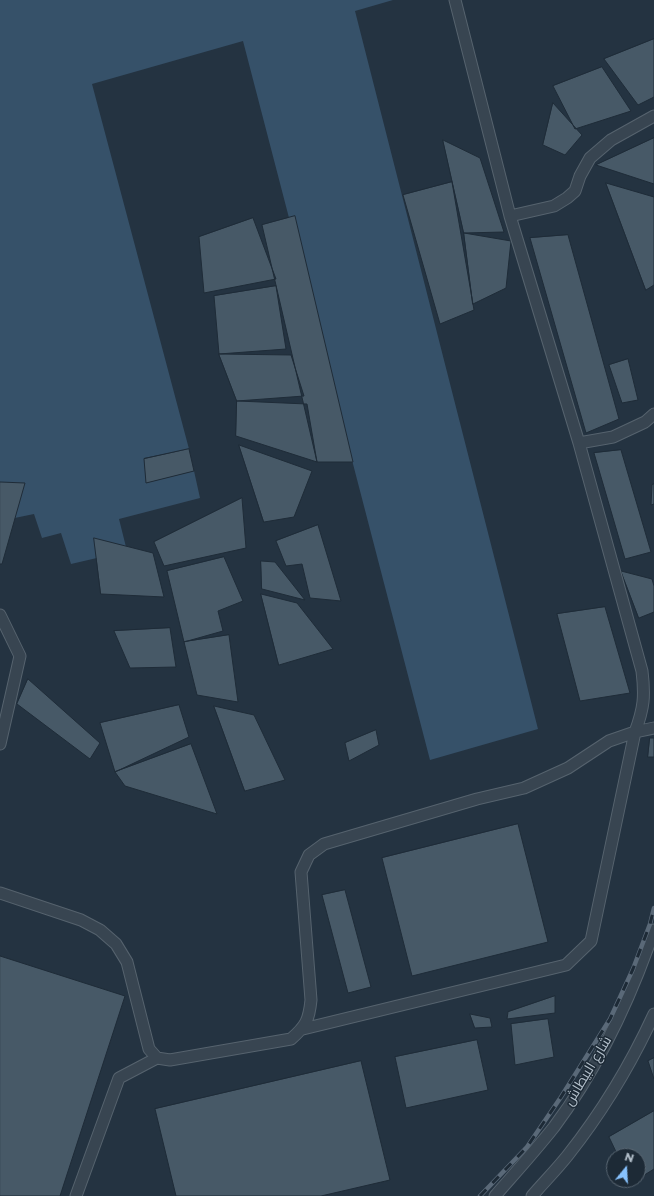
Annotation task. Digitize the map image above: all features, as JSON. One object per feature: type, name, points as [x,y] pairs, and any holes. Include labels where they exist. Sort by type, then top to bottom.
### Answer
[{"type":"lane","points":[[303,1029],[566,965],[591,942],[635,732],[642,712],[645,692],[642,671],[579,443],[510,216],[454,0]]},
{"type":"lane","points":[[510,216],[554,206],[567,198],[574,191],[590,158],[611,140],[654,116]]},
{"type":"lane","points":[[579,443],[614,438],[645,422],[654,414]]},
{"type":"lane","points":[[0,615],[20,656],[0,744]]},
{"type":"lane","points":[[0,893],[81,920],[100,930],[116,944],[127,962],[149,1049],[158,1058],[170,1060],[291,1039],[303,1029],[310,1015],[311,1000],[301,872],[309,855],[324,844],[477,799],[524,788],[568,768],[609,741],[635,732],[654,728]]},
{"type":"lane","name":"شارع البيطاش","points":[[495,1196],[554,1126],[581,1087],[604,1047],[625,1005],[643,962],[654,930]]},
{"type":"lane","points":[[532,1196],[568,1155],[608,1100],[642,1041],[654,1014]]},
{"type":"lane","points":[[76,1196],[119,1078],[158,1058]]},
{"type":"water","points":[[0,0],[393,0],[355,11],[538,729],[430,760],[243,41],[92,84],[189,449],[144,458],[146,483],[194,471],[200,498],[119,519],[127,551],[71,564],[61,533],[42,538],[34,514],[0,521]]},
{"type":"building","points":[[654,39],[654,97],[638,105],[604,59]]},
{"type":"building","points":[[602,67],[631,111],[575,129],[553,86]]},
{"type":"building","points":[[553,103],[582,135],[565,155],[543,145]]},
{"type":"building","points":[[654,138],[654,184],[596,165]]},
{"type":"building","points":[[443,140],[480,158],[504,232],[464,233]]},
{"type":"building","points":[[452,182],[474,310],[440,324],[403,195]]},
{"type":"building","points":[[606,183],[654,197],[654,285],[646,290]]},
{"type":"building","points":[[295,216],[353,462],[317,462],[262,225]]},
{"type":"building","points":[[253,218],[276,279],[204,293],[199,237]]},
{"type":"building","points":[[464,233],[511,241],[506,288],[473,304]]},
{"type":"building","points":[[568,235],[619,419],[586,433],[530,238]]},
{"type":"building","points":[[276,286],[286,349],[219,354],[214,296]]},
{"type":"building","points":[[219,354],[291,355],[304,396],[237,401]]},
{"type":"building","points":[[628,359],[638,400],[622,403],[609,365]]},
{"type":"building","points":[[237,401],[307,404],[317,462],[236,436]]},
{"type":"building","points":[[239,445],[312,471],[294,517],[264,522]]},
{"type":"building","points":[[189,449],[194,471],[146,483],[144,459]]},
{"type":"building","points":[[621,450],[651,552],[625,559],[594,453]]},
{"type":"building","points":[[0,482],[25,483],[2,564],[0,564]]},
{"type":"building","points":[[654,484],[654,504],[651,505],[652,485]]},
{"type":"building","points":[[242,498],[246,548],[164,566],[154,542]]},
{"type":"building","points":[[318,525],[341,601],[310,598],[302,564],[286,566],[276,541]]},
{"type":"building","points":[[94,538],[153,553],[164,597],[101,594]]},
{"type":"building","points":[[224,557],[243,601],[218,611],[223,631],[184,642],[167,571]]},
{"type":"building","points":[[261,561],[275,562],[305,600],[262,589]]},
{"type":"building","points":[[621,571],[652,579],[654,586],[654,612],[639,618]]},
{"type":"building","points":[[261,594],[297,603],[333,649],[279,665]]},
{"type":"building","points":[[605,607],[630,693],[580,701],[557,614]]},
{"type":"building","points":[[170,628],[176,667],[130,668],[114,631]]},
{"type":"building","points":[[229,635],[238,702],[197,695],[184,642]]},
{"type":"building","points":[[28,679],[100,743],[90,759],[17,704]]},
{"type":"building","points":[[179,705],[189,737],[115,772],[100,723]]},
{"type":"building","points":[[214,706],[254,715],[285,780],[245,791]]},
{"type":"building","points":[[376,730],[379,745],[349,761],[345,743]]},
{"type":"building","points":[[650,738],[654,738],[654,757],[648,757]]},
{"type":"building","points":[[191,744],[217,814],[125,786],[115,772]]},
{"type":"building","points":[[518,824],[548,942],[412,976],[382,858]]},
{"type":"building","points":[[345,890],[371,987],[348,993],[322,895]]},
{"type":"building","points":[[0,956],[125,996],[60,1196],[0,1196]]},
{"type":"building","points":[[555,996],[555,1013],[507,1019],[508,1012]]},
{"type":"building","points":[[470,1014],[490,1018],[492,1027],[475,1028]]},
{"type":"building","points":[[548,1019],[554,1057],[515,1065],[511,1024]]},
{"type":"building","points":[[477,1040],[488,1090],[406,1108],[395,1057]]},
{"type":"building","points":[[654,1058],[654,1079],[648,1061]]},
{"type":"building","points":[[361,1061],[390,1180],[321,1196],[176,1196],[155,1109]]},
{"type":"building","points":[[654,1111],[654,1169],[646,1174],[646,1148],[614,1148],[609,1137]]},
{"type":"railway","points":[[480,1196],[527,1147],[561,1097],[610,1019],[633,969],[650,924],[654,908]]}]
